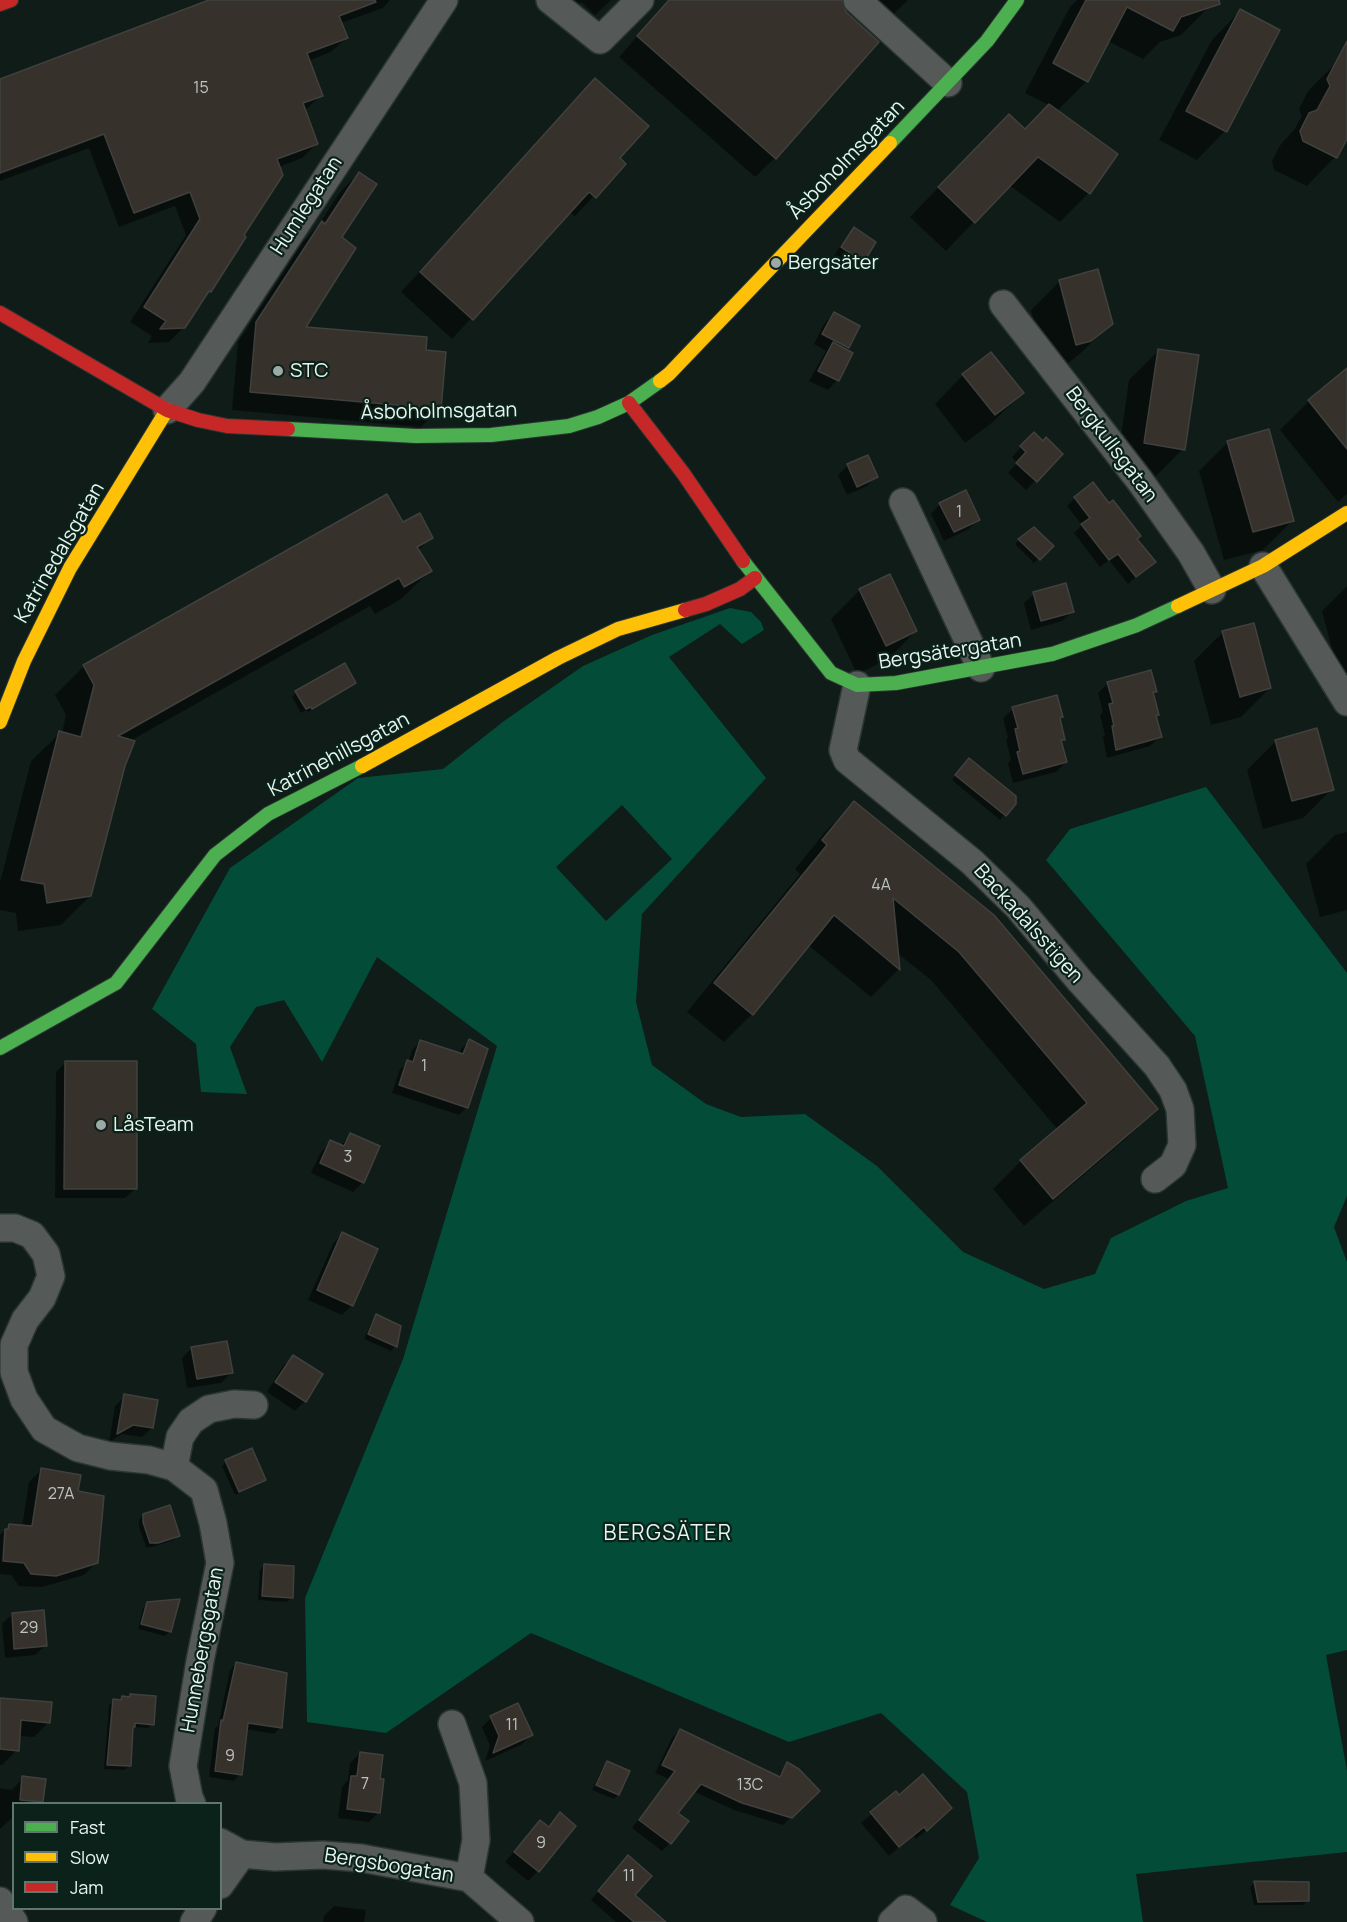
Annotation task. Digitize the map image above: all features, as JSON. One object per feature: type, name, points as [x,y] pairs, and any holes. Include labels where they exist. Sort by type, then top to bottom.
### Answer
[{"type":"main road","points":[[0,4],[11,0]]},
{"type":"main road","name":"Åsboholmsgatan","points":[[0,313],[167,410],[218,424],[252,428],[416,436],[491,435],[569,426],[598,417],[629,403],[669,374],[948,83],[987,41],[1017,0]]},
{"type":"main road","name":"Bergsätergatan","points":[[629,403],[683,473],[755,578],[831,673],[857,685],[896,683],[1052,654],[1137,625],[1263,566],[1347,513]]},
{"type":"main road","name":"Katrinedalsgatan","points":[[0,722],[24,661],[69,568],[167,410]]},
{"type":"main road","name":"Katrinehillsgatan","points":[[0,1048],[116,983],[215,855],[268,814],[374,760],[558,658],[618,629],[706,604],[740,589],[755,578]]},
{"type":"street","name":"Humlegatan","points":[[167,410],[192,382],[444,0]]},
{"type":"street","points":[[550,0],[600,40],[640,0]]},
{"type":"street","points":[[857,0],[948,83]]},
{"type":"street","name":"Bergkullsgatan","points":[[1003,304],[1140,481],[1191,553],[1212,590]]},
{"type":"street","points":[[903,502],[981,668]]},
{"type":"street","points":[[1263,566],[1347,702]]},
{"type":"street","name":"Backadalsstigen","points":[[857,685],[843,750],[847,760],[972,862],[1018,907],[1080,981],[1157,1066],[1173,1090],[1180,1109],[1182,1145],[1173,1165],[1155,1179]]},
{"type":"street","name":"Hunnebergsgatan","points":[[0,1228],[15,1228],[32,1235],[46,1254],[51,1276],[42,1298],[25,1320],[14,1345],[14,1372],[24,1399],[44,1429],[78,1448],[110,1456],[149,1460],[174,1467],[204,1490],[220,1563],[200,1661],[183,1766],[192,1802]]},
{"type":"street","points":[[174,1467],[180,1437],[191,1421],[209,1409],[234,1404],[254,1405]]},
{"type":"street","points":[[452,1724],[472,1783],[476,1839],[470,1878]]},
{"type":"street","points":[[222,1878],[231,1848]]},
{"type":"street","name":"Bergsbogatan","points":[[231,1848],[275,1857],[323,1855],[361,1858],[470,1878],[520,1922]]},
{"type":"street","points":[[0,1901],[14,1922]]},
{"type":"green space","points":[[730,608],[751,612],[761,622],[764,630],[742,644],[720,624],[669,657],[766,778],[642,914],[636,1002],[652,1065],[706,1104],[741,1117],[805,1114],[877,1166],[963,1252],[1044,1289],[1095,1274],[1111,1238],[1186,1201],[1228,1188],[1195,1036],[1046,860],[1070,829],[1206,787],[1347,973],[1347,1196],[1334,1227],[1347,1262],[1347,1650],[1326,1655],[1347,1771],[1347,1852],[1136,1874],[1143,1922],[987,1922],[950,1905],[979,1858],[967,1792],[881,1713],[789,1742],[531,1633],[386,1733],[307,1722],[305,1598],[403,1359],[497,1046],[377,957],[322,1062],[284,1000],[256,1007],[230,1047],[247,1094],[201,1092],[196,1044],[152,1009],[230,868],[358,778],[443,769],[504,721],[583,666],[652,635]],"holes":[[[622,805],[672,859],[606,921],[556,867]]]},
{"type":"building","points":[[209,0],[375,0],[376,2],[339,16],[348,38],[307,53],[323,96],[303,103],[318,144],[277,159],[283,175],[211,292],[209,291],[185,328],[160,329],[166,321],[144,307],[200,219],[190,192],[134,213],[104,134],[0,173],[0,79]]},
{"type":"building","points":[[669,0],[842,0],[846,12],[879,42],[776,159],[637,36]]},
{"type":"building","points":[[1086,0],[1219,0],[1220,4],[1181,17],[1173,31],[1127,7],[1088,82],[1053,63]]},
{"type":"building","points":[[1240,9],[1280,30],[1227,132],[1186,111]]},
{"type":"building","points":[[1347,41],[1347,139],[1337,158],[1303,141],[1300,131],[1309,113],[1317,110],[1330,86],[1327,79]]},
{"type":"building","points":[[595,78],[649,126],[620,158],[626,164],[596,198],[589,192],[473,320],[420,272]]},
{"type":"building","points":[[1049,104],[1118,154],[1090,194],[1038,157],[975,223],[938,187],[1009,114],[1025,129]]},
{"type":"building","points":[[359,172],[377,184],[342,237],[356,248],[306,327],[427,337],[426,350],[446,352],[441,409],[250,392],[256,322],[322,221],[325,224]]},
{"type":"building","points":[[854,227],[876,242],[864,262],[841,247]]},
{"type":"building","points":[[1098,269],[1113,324],[1091,341],[1076,345],[1059,280]]},
{"type":"building","points":[[834,312],[860,326],[849,348],[822,334]]},
{"type":"building","points":[[833,342],[853,353],[839,381],[818,371]]},
{"type":"building","points":[[1158,349],[1199,355],[1185,450],[1144,443]]},
{"type":"building","points":[[991,352],[1024,393],[995,415],[962,374]]},
{"type":"building","points":[[1347,368],[1347,449],[1308,400]]},
{"type":"building","points":[[1269,429],[1294,521],[1253,532],[1227,441]]},
{"type":"building","points":[[1034,432],[1043,441],[1046,437],[1063,454],[1037,482],[1016,463],[1026,452],[1020,446]]},
{"type":"building","points":[[868,455],[878,477],[857,487],[847,464]]},
{"type":"building","points":[[1093,482],[1109,503],[1113,500],[1141,536],[1137,539],[1156,562],[1136,577],[1118,554],[1109,560],[1081,524],[1090,518],[1074,497]]},
{"type":"building","points":[[966,490],[980,520],[954,532],[939,503]]},
{"type":"building","points":[[387,494],[403,522],[420,513],[433,538],[417,547],[432,571],[404,587],[399,578],[118,736],[135,741],[125,766],[91,896],[47,903],[44,884],[21,880],[59,731],[81,737],[94,685],[83,665]]},
{"type":"building","points":[[1034,527],[1054,546],[1040,560],[1018,539]]},
{"type":"building","points":[[890,574],[917,631],[886,646],[859,589]]},
{"type":"building","points":[[1066,583],[1074,612],[1041,621],[1033,592]]},
{"type":"building","points":[[1254,623],[1271,688],[1240,697],[1222,631]]},
{"type":"building","points":[[345,663],[356,683],[312,709],[311,707],[306,709],[295,691]]},
{"type":"building","points":[[1151,670],[1157,692],[1153,692],[1159,715],[1156,716],[1162,737],[1116,750],[1109,704],[1113,703],[1107,682]]},
{"type":"building","points":[[1057,695],[1063,717],[1060,718],[1065,740],[1061,740],[1067,762],[1023,774],[1017,752],[1020,751],[1015,729],[1018,728],[1012,707]]},
{"type":"building","points":[[1317,728],[1334,790],[1292,801],[1275,740]]},
{"type":"building","points":[[969,758],[1016,796],[1016,804],[1006,816],[955,775]]},
{"type":"building","points":[[854,801],[994,915],[1158,1109],[1053,1199],[1020,1160],[1087,1103],[959,952],[893,898],[900,970],[834,915],[753,1015],[714,983],[827,845],[822,840]]},
{"type":"building","points":[[469,1039],[488,1049],[468,1108],[399,1085],[407,1060],[413,1062],[420,1040],[463,1054]]},
{"type":"building","name":"LåsTeam","points":[[65,1061],[137,1061],[137,1189],[64,1189]]},
{"type":"building","points":[[350,1133],[380,1146],[364,1183],[320,1163],[330,1140],[344,1146]]},
{"type":"building","points":[[342,1232],[378,1249],[353,1306],[317,1290]]},
{"type":"building","points":[[376,1314],[401,1326],[397,1347],[368,1334]]},
{"type":"building","points":[[227,1341],[233,1373],[197,1379],[191,1347]]},
{"type":"building","points":[[293,1355],[323,1374],[306,1402],[275,1382]]},
{"type":"building","points":[[124,1394],[158,1400],[153,1428],[133,1425],[117,1434]]},
{"type":"building","points":[[252,1448],[266,1480],[239,1492],[225,1460]]},
{"type":"building","points":[[41,1468],[81,1475],[78,1491],[104,1496],[98,1563],[56,1576],[31,1574],[24,1563],[3,1561],[5,1529],[8,1529],[9,1524],[32,1526]]},
{"type":"building","points":[[170,1505],[180,1536],[158,1543],[150,1543],[143,1522],[143,1514]]},
{"type":"building","points":[[264,1564],[294,1566],[293,1598],[262,1596]]},
{"type":"building","points":[[180,1599],[171,1632],[141,1624],[147,1602]]},
{"type":"building","points":[[44,1610],[47,1646],[14,1649],[12,1613]]},
{"type":"building","points":[[236,1662],[287,1673],[282,1728],[248,1723],[242,1775],[215,1771],[221,1720],[223,1721]]},
{"type":"building","points":[[130,1694],[156,1696],[154,1725],[135,1723],[131,1766],[107,1765],[113,1699],[121,1700],[122,1696],[130,1697]]},
{"type":"building","points":[[0,1698],[52,1702],[50,1723],[21,1720],[19,1751],[0,1749]]},
{"type":"building","points":[[518,1703],[533,1735],[493,1753],[499,1736],[490,1716]]},
{"type":"building","points":[[680,1729],[780,1777],[787,1762],[799,1769],[820,1791],[792,1818],[742,1803],[701,1784],[678,1813],[689,1821],[671,1844],[639,1820],[675,1771],[662,1765]]},
{"type":"building","points":[[360,1752],[383,1755],[380,1779],[384,1779],[380,1813],[347,1809],[351,1776],[357,1776]]},
{"type":"building","points":[[607,1761],[630,1771],[619,1795],[596,1785]]},
{"type":"building","points":[[923,1774],[952,1808],[927,1831],[924,1827],[899,1847],[870,1812],[896,1791],[899,1795]]},
{"type":"building","points":[[22,1776],[46,1779],[43,1802],[20,1800]]},
{"type":"building","points":[[560,1812],[576,1826],[539,1872],[514,1852],[540,1820],[549,1827]]},
{"type":"building","points":[[628,1855],[652,1876],[635,1895],[666,1922],[634,1922],[598,1891]]},
{"type":"building","points":[[1254,1881],[1309,1882],[1309,1901],[1258,1902]]},
{"type":"traffic: fast","points":[[890,143],[987,41],[1017,0]]},
{"type":"traffic: fast","points":[[288,429],[416,436],[491,435],[569,426],[598,417],[629,403],[660,381]]},
{"type":"traffic: fast","points":[[743,561],[831,673],[857,685],[896,683],[1052,654],[1137,625],[1178,606]]},
{"type":"traffic: fast","points":[[0,1048],[116,983],[215,855],[268,814],[362,766]]},
{"type":"traffic: slow","points":[[660,381],[890,143]]},
{"type":"traffic: slow","points":[[0,722],[24,661],[70,568],[167,410]]},
{"type":"traffic: slow","points":[[1178,606],[1263,566],[1347,513]]},
{"type":"traffic: slow","points":[[362,766],[558,658],[618,629],[685,610]]},
{"type":"traffic: jam","points":[[0,4],[11,0]]},
{"type":"traffic: jam","points":[[0,313],[167,410],[227,426],[288,429]]},
{"type":"traffic: jam","points":[[629,403],[683,473],[743,561]]},
{"type":"traffic: jam","points":[[685,610],[706,604],[740,589],[755,578]]},
{"type":"place","name":"Bergsäter","points":[[776,263]]},
{"type":"place","name":"STC","points":[[278,371]]},
{"type":"place","name":"LåsTeam","points":[[101,1125]]},
{"type":"district","name":"BERGSÄTER","points":[[668,1534]]}]
